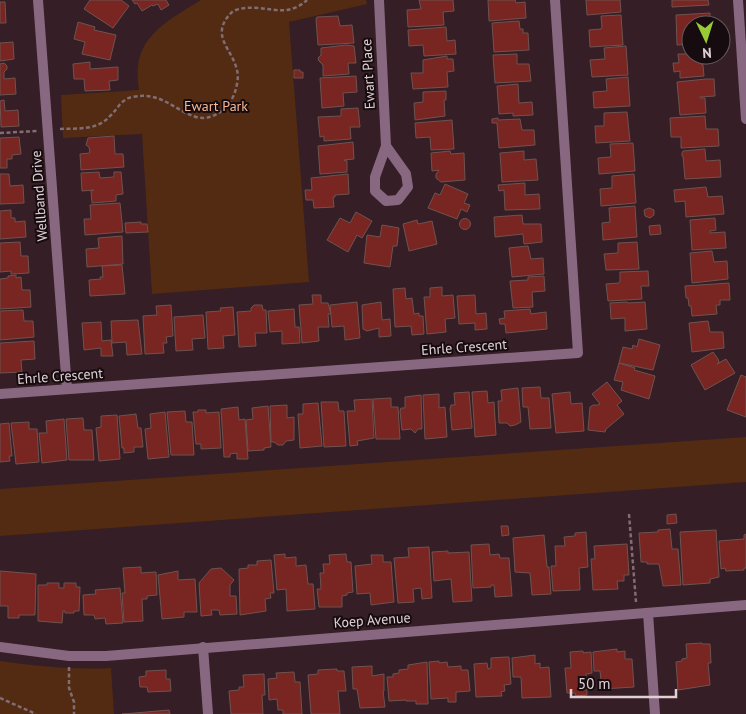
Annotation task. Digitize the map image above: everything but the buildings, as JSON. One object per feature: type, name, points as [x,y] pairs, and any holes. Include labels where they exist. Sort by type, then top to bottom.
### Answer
[{"type":"street","name":"Wellband Drive","points":[[38,0],[67,389]]},
{"type":"street","name":"Ewart Place","points":[[379,0],[386,146],[375,177],[375,191],[386,201],[398,200],[408,186],[406,174],[386,146]]},
{"type":"street","name":"Ehrle Crescent","points":[[0,394],[578,353],[554,0]]},
{"type":"street","points":[[738,0],[746,119]]},
{"type":"street","name":"Koep Avenue","points":[[0,647],[69,656],[106,656],[746,605]]},
{"type":"street","points":[[648,612],[655,714]]},
{"type":"street","points":[[203,647],[208,714]]},
{"type":"path","points":[[280,6],[295,7],[307,0]]},
{"type":"path","points":[[0,133],[82,129],[94,126],[110,116],[117,106],[131,97],[146,96],[159,98],[195,117],[203,118],[220,112],[228,105],[234,94],[238,78],[237,70],[223,41],[222,29],[230,14],[241,5]]},
{"type":"path","points":[[629,514],[636,613]]},
{"type":"path","points":[[69,656],[69,688],[74,702],[74,714]]},
{"type":"path","points":[[0,698],[36,714]]},
{"type":"green space","name":"Ewart Park","points":[[201,0],[366,0],[367,4],[289,22],[309,282],[152,294],[142,134],[63,138],[61,95],[139,90],[138,66],[146,44],[170,19]]},
{"type":"green space","points":[[746,437],[746,482],[0,536],[0,489]]},
{"type":"green space","points":[[0,661],[55,667],[111,668],[114,714],[0,714]]}]
